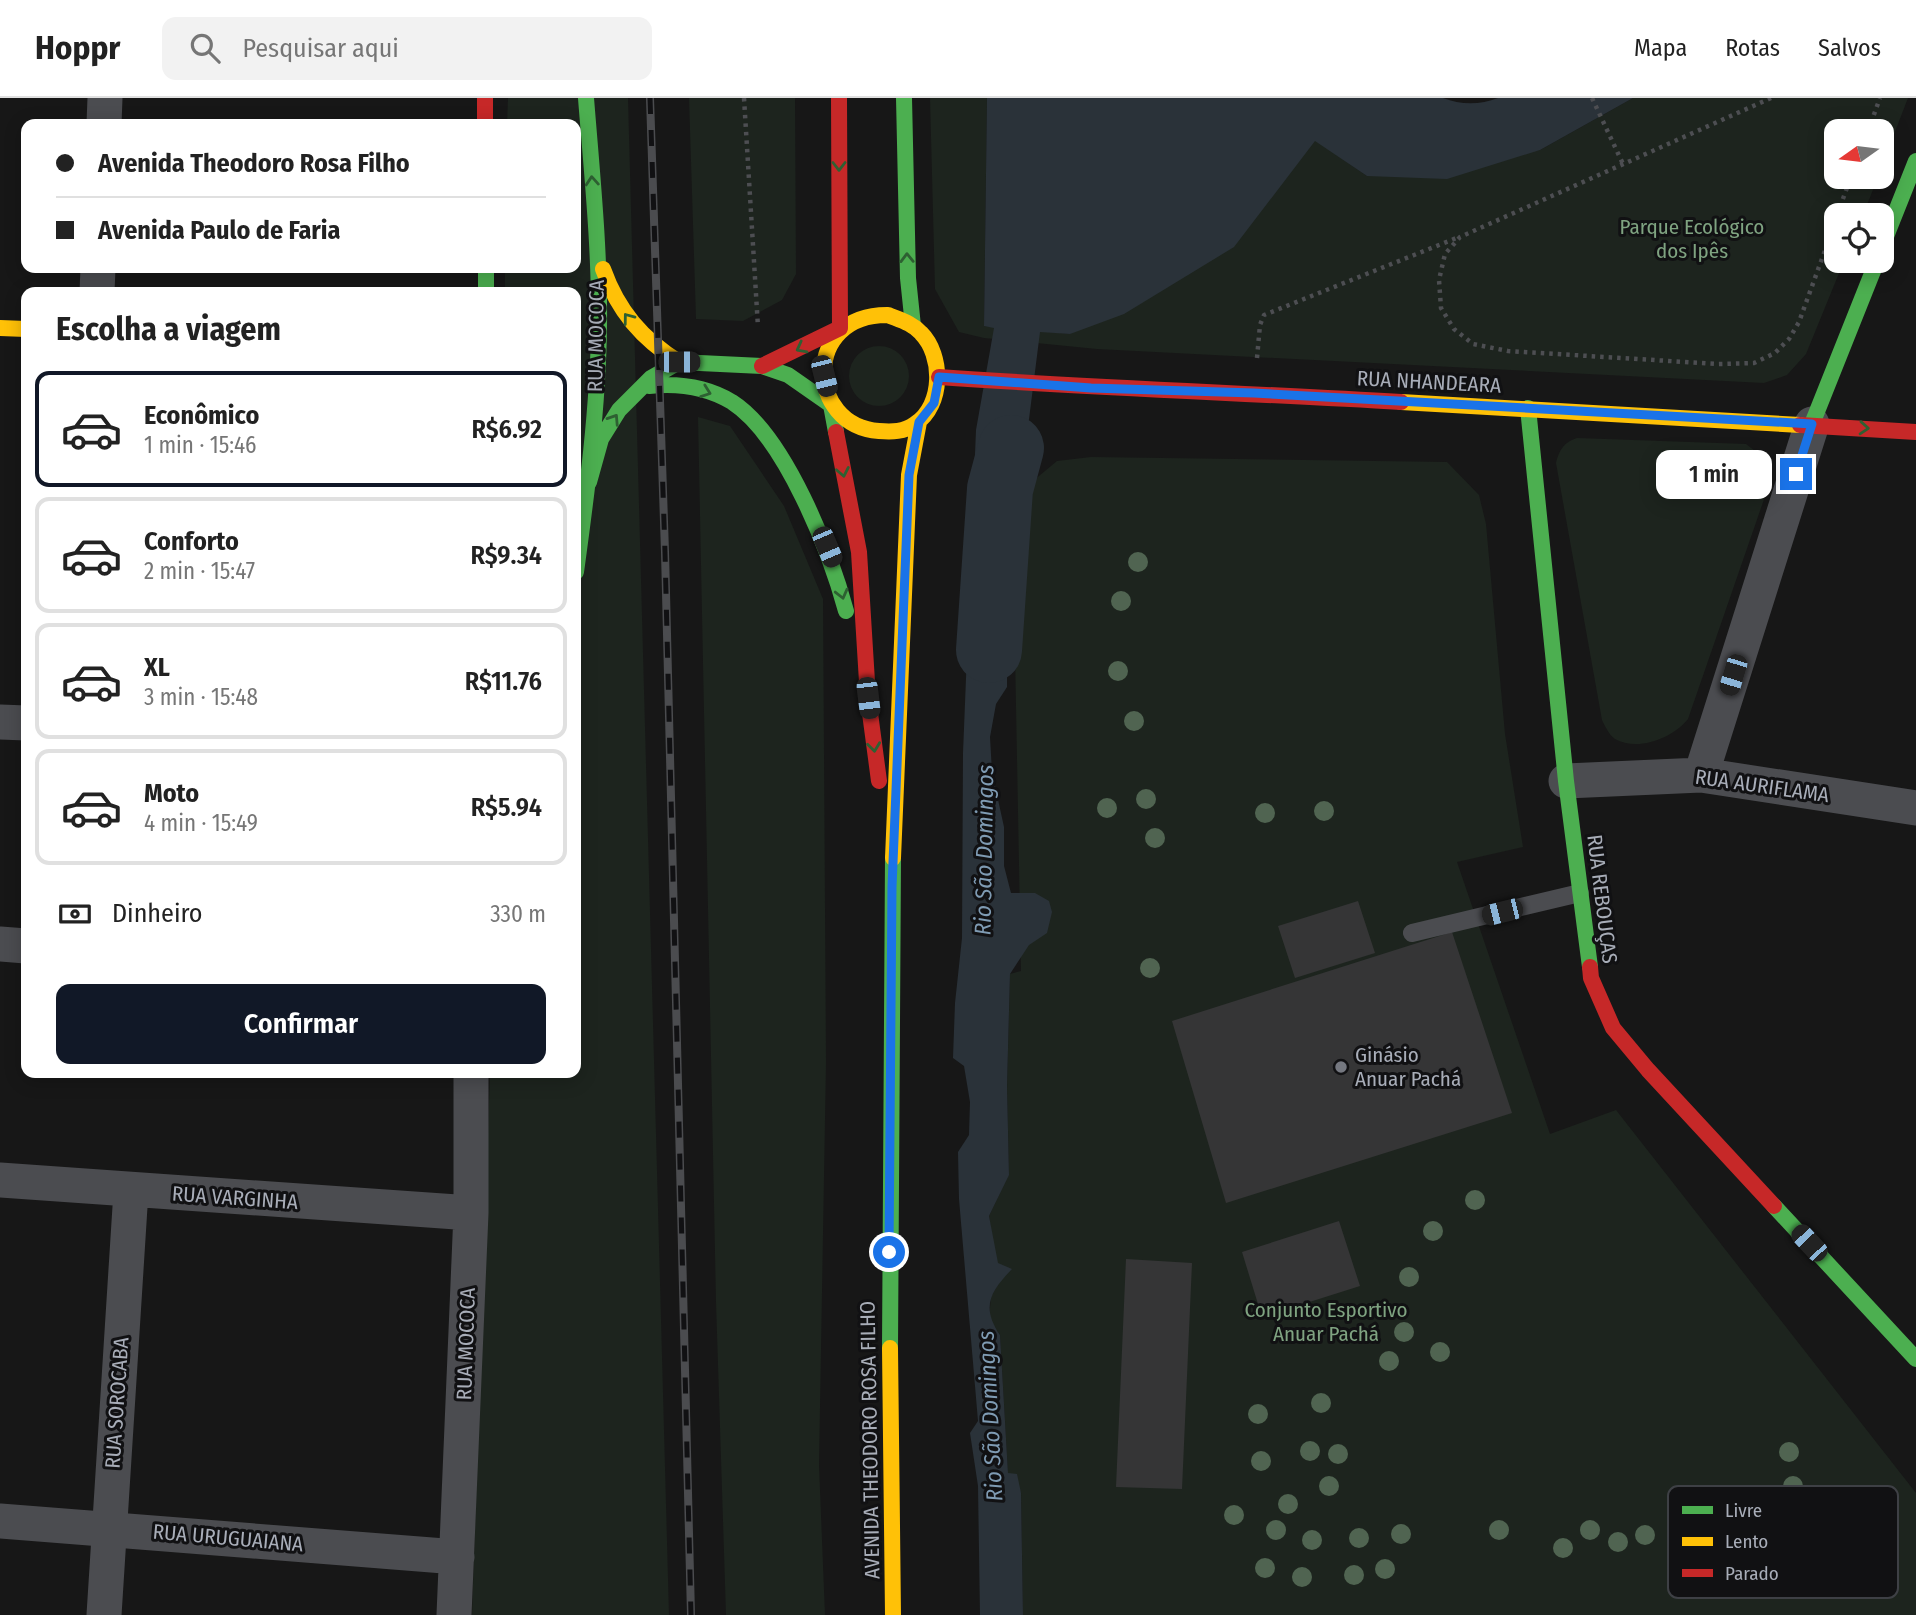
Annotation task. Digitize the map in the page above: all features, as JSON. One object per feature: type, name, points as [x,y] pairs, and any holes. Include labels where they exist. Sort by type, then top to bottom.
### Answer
[{"type":"main road","points":[[485,98],[485,119]]},
{"type":"main road","name":"RUA MOCOCA","points":[[581,537],[589,482],[598,358],[597,249],[586,98]]},
{"type":"main road","points":[[831,405],[824,376],[826,350],[840,328],[839,98]]},
{"type":"main road","points":[[904,98],[908,278],[914,326]]},
{"type":"main road","points":[[1894,216],[1916,161]]},
{"type":"main road","points":[[597,249],[610,291],[620,308],[639,334],[654,348],[679,362],[762,366],[788,375],[831,405],[849,424],[874,434],[897,432],[919,422],[934,403],[939,377],[933,350],[914,326],[888,315],[863,316],[762,366]]},
{"type":"main road","points":[[1812,424],[1872,273]]},
{"type":"main road","points":[[0,328],[21,329]]},
{"type":"main road","points":[[589,482],[601,439],[620,410],[640,388],[663,370],[679,362]]},
{"type":"main road","name":"RUA NHANDEARA","points":[[939,377],[1091,388],[1254,393],[1916,432]]},
{"type":"main road","points":[[640,388],[667,383],[711,393],[733,403],[757,427],[809,505],[836,568],[868,698]]},
{"type":"main road","name":"AVENIDA THEODORO ROSA FILHO","points":[[831,405],[859,552],[868,698],[892,887]]},
{"type":"main road","name":"RUA REBOUÇAS","points":[[1528,408],[1566,781],[1591,978],[1613,1028],[1648,1070],[1916,1359]]},
{"type":"main road","name":"AVENIDA THEODORO ROSA FILHO","points":[[893,1615],[889,1266],[892,887],[909,475],[919,422]]},
{"type":"street","points":[[104,119],[105,98]]},
{"type":"street","points":[[1701,775],[1812,424]]},
{"type":"street","points":[[0,722],[21,723]]},
{"type":"street","name":"RUA AURIFLAMA","points":[[1566,781],[1701,775],[1916,808]]},
{"type":"street","points":[[0,944],[21,946]]},
{"type":"street","name":"RUA MOCOCA","points":[[454,1615],[471,1213],[471,1078]]},
{"type":"street","name":"RUA VARGINHA","points":[[0,1180],[471,1213]]},
{"type":"street","name":"RUA SOROCABA","points":[[104,1615],[131,1191]]},
{"type":"street","name":"RUA URUGUAIANA","points":[[0,1521],[457,1557]]},
{"type":"lane","points":[[1412,933],[1580,893]]},
{"type":"path","points":[[744,98],[758,328]]},
{"type":"path","points":[[1592,98],[1623,164]]},
{"type":"path","points":[[1254,393],[1259,325],[1264,315],[1460,237],[1771,98]]},
{"type":"path","points":[[1872,119],[1880,98]]},
{"type":"path","points":[[1460,237],[1445,254],[1439,280],[1441,308],[1454,330],[1473,344],[1508,351],[1718,364],[1754,363],[1775,353],[1789,339],[1799,322],[1824,254]]},
{"type":"green space","points":[[508,98],[628,98],[669,1615],[472,1615],[490,1078],[581,1078],[581,287],[505,287],[505,273],[581,273],[581,119],[507,119]]},
{"type":"green space","points":[[689,98],[795,98],[796,274],[782,300],[743,321],[696,319]]},
{"type":"green space","name":"Parque Ecológico dos Ipês","points":[[930,98],[987,98],[984,326],[1070,334],[1279,187],[1315,140],[1367,176],[1540,150],[1633,98],[1908,98],[1894,134],[1894,119],[1824,119],[1824,189],[1873,189],[1868,203],[1824,203],[1824,273],[1839,273],[1806,354],[1787,375],[1764,383],[1097,349],[984,338],[959,332],[935,289]]},
{"type":"green space","points":[[879,346],[900,355],[909,376],[900,397],[879,406],[858,397],[849,376],[858,355]]},
{"type":"green space","points":[[698,417],[730,426],[784,506],[823,599],[826,1062],[819,1465],[825,1615],[726,1615],[716,1302]]},
{"type":"green space","points":[[1577,438],[1746,444],[1772,464],[1770,482],[1688,719],[1674,732],[1654,741],[1624,743],[1613,737],[1602,720],[1556,463],[1563,447]]},
{"type":"green space","name":"Conjunto Esportivo Anuar Pachá","points":[[1091,457],[1447,462],[1479,495],[1486,524],[1505,734],[1523,847],[1457,862],[1550,1134],[1616,1110],[1916,1493],[1916,1615],[1023,1615],[1021,1493],[1008,1473],[1000,1335],[989,1319],[991,1297],[999,1282],[989,1216],[1009,1174],[1007,1086],[1010,974],[1021,971],[1014,600],[1027,486],[1057,461]]},
{"type":"water","points":[[987,98],[1443,98],[1470,103],[1498,98],[1633,98],[1540,150],[1447,179],[1367,176],[1315,141],[1234,247],[1124,314],[1070,334],[1040,332],[1027,435],[1017,454],[1004,517],[994,543],[995,585],[1007,653],[1007,687],[996,704],[990,737],[992,772],[1004,827],[1004,866],[1011,893],[1035,893],[1049,901],[1052,912],[1047,933],[1029,945],[1010,974],[1007,1086],[1009,1175],[989,1216],[998,1263],[1012,1269],[998,1285],[990,1308],[994,1325],[1000,1335],[1008,1473],[1017,1474],[1021,1493],[1023,1615],[980,1615],[978,1486],[970,1433],[978,1421],[959,1199],[958,1152],[969,1135],[970,1102],[964,1066],[953,1058],[955,1003],[962,938],[963,753],[976,430],[994,328],[984,326]]},
{"type":"building","points":[[1358,901],[1375,953],[1295,978],[1278,926]]},
{"type":"building","name":"Ginásio Anuar Pachá","points":[[1452,932],[1512,1113],[1226,1203],[1172,1021]]},
{"type":"building","points":[[1339,1221],[1360,1286],[1262,1317],[1242,1252]]},
{"type":"building","points":[[1126,1259],[1192,1263],[1182,1489],[1116,1487]]},
{"type":"waterway","name":"Rio São Domingos","points":[[989,650],[1000,489],[1011,448]]},
{"type":"railway","points":[[650,98],[665,552],[691,1615]]},
{"type":"traffic: fast","points":[[581,534],[594,419],[599,327],[597,241],[586,98]]},
{"type":"traffic: fast","points":[[904,98],[908,278],[913,326]]},
{"type":"traffic: fast","points":[[1894,216],[1916,161]]},
{"type":"traffic: fast","points":[[486,273],[486,287]]},
{"type":"traffic: fast","points":[[1812,424],[1872,273]]},
{"type":"traffic: fast","points":[[589,482],[601,439],[619,410],[651,378],[679,362],[762,366],[788,375],[831,405],[836,432]]},
{"type":"traffic: fast","points":[[649,386],[681,386],[713,393],[732,402],[751,418],[770,441],[803,497],[829,558],[846,611]]},
{"type":"traffic: fast","points":[[1528,408],[1566,781],[1590,967]]},
{"type":"traffic: fast","points":[[890,1348],[893,858]]},
{"type":"traffic: fast","points":[[1774,1206],[1916,1359]]},
{"type":"traffic: slow","points":[[603,269],[616,298],[633,323],[654,344],[679,362]]},
{"type":"traffic: slow","points":[[888,315],[906,322],[921,333],[928,342],[936,366],[937,380],[931,405],[915,424],[898,431],[879,431],[855,425],[838,411],[827,392],[824,371],[828,350],[840,332],[860,319],[888,315]]},
{"type":"traffic: slow","points":[[0,328],[21,329]]},
{"type":"traffic: slow","points":[[1401,402],[1800,425]]},
{"type":"traffic: slow","points":[[893,858],[909,475],[919,422]]},
{"type":"traffic: slow","points":[[890,1348],[893,1615]]},
{"type":"traffic: jam","points":[[485,98],[485,119]]},
{"type":"traffic: jam","points":[[762,366],[840,328],[839,98]]},
{"type":"traffic: jam","points":[[939,377],[1401,402]]},
{"type":"traffic: jam","points":[[1800,425],[1916,432]]},
{"type":"traffic: jam","points":[[836,432],[859,552],[868,698],[879,781]]},
{"type":"traffic: jam","points":[[1590,967],[1591,978],[1613,1028],[1648,1070],[1774,1206]]},
{"type":"place","name":"Ginásio Anuar Pachá","points":[[1341,1067]]},
{"type":"route","points":[[889,1252],[892,887],[909,475],[919,422],[934,403],[939,377],[1091,388],[1254,393],[1812,424],[1796,474]]}]
